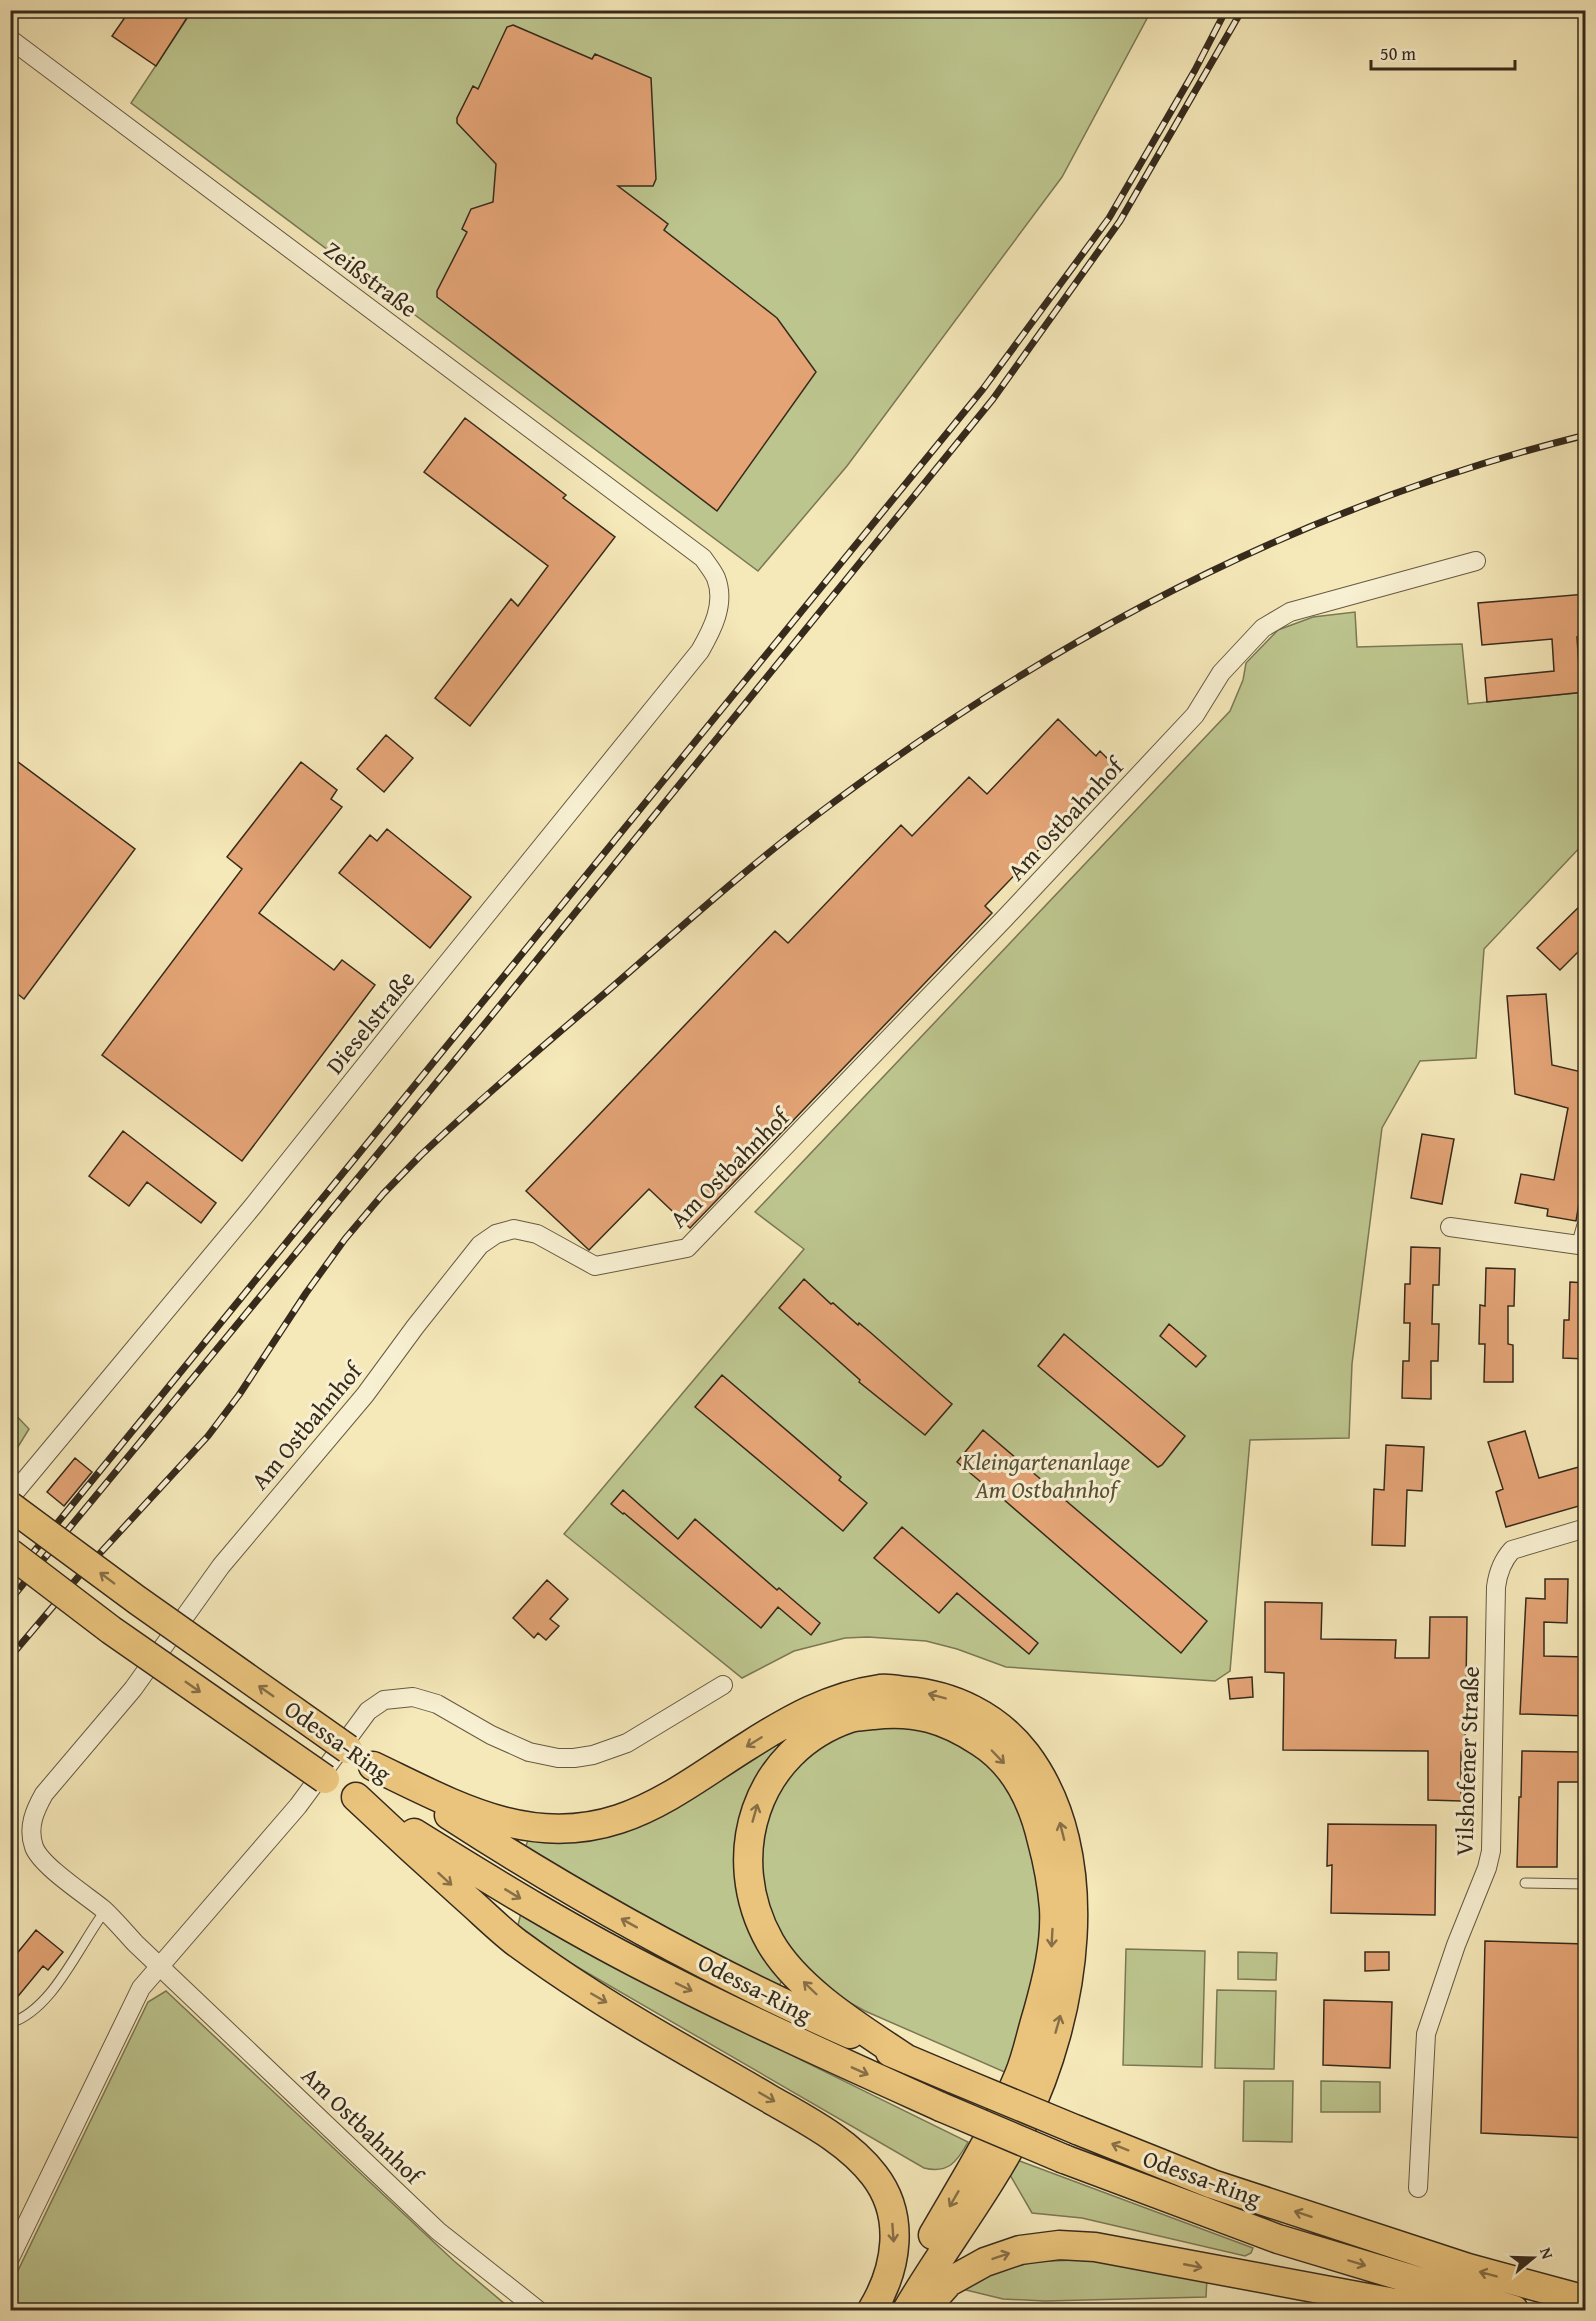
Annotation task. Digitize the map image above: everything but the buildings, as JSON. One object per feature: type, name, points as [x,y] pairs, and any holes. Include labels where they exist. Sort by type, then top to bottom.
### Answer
[{"type":"highway","name":"Odessa-Ring","points":[[10,1506],[136,1600],[373,1767],[525,1864],[671,1946],[795,2010],[908,2060],[1212,2184],[1468,2268],[1586,2300]]},
{"type":"highway","name":"Odessa-Ring","points":[[10,1553],[111,1630],[325,1779],[515,1895],[663,1977],[792,2040],[940,2107],[1064,2159],[1278,2239],[1514,2310]]},
{"type":"highway","points":[[373,1767],[484,1816],[525,1827],[556,1831],[590,1827],[621,1819],[648,1807],[791,1719],[822,1704],[855,1694],[884,1689],[934,1694],[961,1704],[988,1718],[1015,1739],[1034,1764],[1048,1789],[1060,1823],[1070,1864],[1074,1908],[1072,1955],[1064,2000],[1042,2080],[1022,2124],[991,2179],[907,2310]]},
{"type":"highway","points":[[886,2310],[928,2244],[983,2149],[1020,2074],[1050,1962],[1054,1910],[1049,1867],[1039,1829],[1028,1798],[1015,1774],[988,1747],[964,1731],[932,1718],[897,1712],[852,1718],[820,1732],[791,1752],[769,1781],[756,1808],[748,1844],[748,1883],[756,1912],[771,1943],[790,1968],[847,2019],[908,2060]]},
{"type":"highway","points":[[356,1797],[524,1948],[586,1991],[801,2117],[844,2146],[861,2161],[875,2176],[885,2194],[895,2236],[893,2262],[883,2292],[872,2310]]},
{"type":"highway","points":[[924,2310],[949,2282],[985,2262],[1020,2250],[1059,2245],[1095,2247],[1431,2310]]},
{"type":"street","name":"Zeißstraße","points":[[10,39],[703,558]]},
{"type":"street","name":"Dieselstraße","points":[[10,1498],[254,1206],[700,651],[715,625],[719,604],[716,579],[703,558]]},
{"type":"street","name":"Am Ostbahnhof","points":[[538,2310],[438,2231],[159,1966],[105,1911],[43,1860],[34,1847],[31,1829],[33,1814],[44,1794],[133,1689],[221,1566],[365,1395],[480,1245],[496,1234],[514,1229],[537,1234],[595,1266],[687,1248],[997,927],[1195,715],[1221,673],[1263,628],[1290,612],[1476,561]]},
{"type":"street","points":[[1450,1227],[1583,1246],[1586,1227]]},
{"type":"street","name":"Vilshofener Straße","points":[[1418,2188],[1426,2034],[1491,1851],[1498,1573],[1504,1558],[1512,1550],[1586,1528]]},
{"type":"street","points":[[10,2258],[141,1988],[298,1806],[368,1712],[384,1700],[413,1697],[437,1704],[491,1735],[529,1752],[558,1758],[574,1758],[593,1755],[627,1743],[723,1685]]},
{"type":"lane","points":[[1526,1883],[1586,1884]]},
{"type":"lane","points":[[10,2023],[26,2017],[58,1982],[88,1933],[105,1911]]},
{"type":"green space","points":[[192,11],[1151,11],[1062,177],[847,466],[758,571],[131,103]]},
{"type":"green space","name":"Kleingartenanlage Am Ostbahnhof","points":[[1355,612],[1357,647],[1462,644],[1468,704],[1585,692],[1585,842],[1484,949],[1476,1058],[1420,1061],[1382,1128],[1352,1364],[1349,1438],[1250,1440],[1230,1671],[1215,1681],[1006,1667],[957,1649],[926,1641],[868,1637],[845,1638],[794,1651],[742,1678],[564,1534],[804,1249],[755,1212],[1230,711],[1243,680],[1246,663],[1278,630],[1313,617]]},
{"type":"green space","points":[[11,1410],[29,1429],[11,1458]]},
{"type":"green space","points":[[882,1723],[953,1736],[1004,1779],[1034,1841],[1041,1918],[1036,1978],[1009,2074],[865,2011],[834,1994],[808,1974],[769,1917],[759,1864],[765,1814],[791,1768],[833,1736]]},
{"type":"green space","points":[[799,1732],[747,1803],[784,1977],[779,1986],[651,1919],[525,1848],[529,1838],[548,1840],[775,1739]]},
{"type":"green space","points":[[521,1913],[677,1999],[968,2142],[956,2161],[946,2168],[924,2168],[567,1961],[518,1925]]},
{"type":"green space","points":[[1126,1949],[1205,1951],[1202,2067],[1123,2065]]},
{"type":"green space","points":[[1238,1952],[1277,1953],[1276,1980],[1238,1979]]},
{"type":"green space","points":[[1217,1990],[1276,1991],[1274,2069],[1215,2068]]},
{"type":"green space","points":[[166,1991],[454,2261],[512,2310],[11,2310],[11,2285],[148,2002]]},
{"type":"green space","points":[[1244,2081],[1293,2081],[1292,2142],[1243,2141]]},
{"type":"green space","points":[[1321,2081],[1380,2082],[1380,2112],[1321,2112]]},
{"type":"green space","points":[[1017,2160],[1253,2248],[1251,2253],[1245,2256],[1082,2218],[1032,2213],[1010,2175]]},
{"type":"green space","points":[[1074,2260],[1124,2263],[1207,2278],[1206,2297],[1045,2301],[1003,2299],[954,2287],[992,2273],[1033,2262]]},
{"type":"railway","points":[[10,1581],[983,389],[1109,218],[1195,70],[1226,10]]},
{"type":"railway","points":[[10,1600],[488,1020],[993,399],[1120,221],[1242,10]]},
{"type":"railway","points":[[10,1657],[79,1576],[208,1436],[239,1395],[306,1293],[345,1239],[383,1194],[488,1093],[774,848],[920,741],[1008,683],[1099,630],[1192,581],[1287,537],[1384,497],[1484,463],[1586,435]]}]
